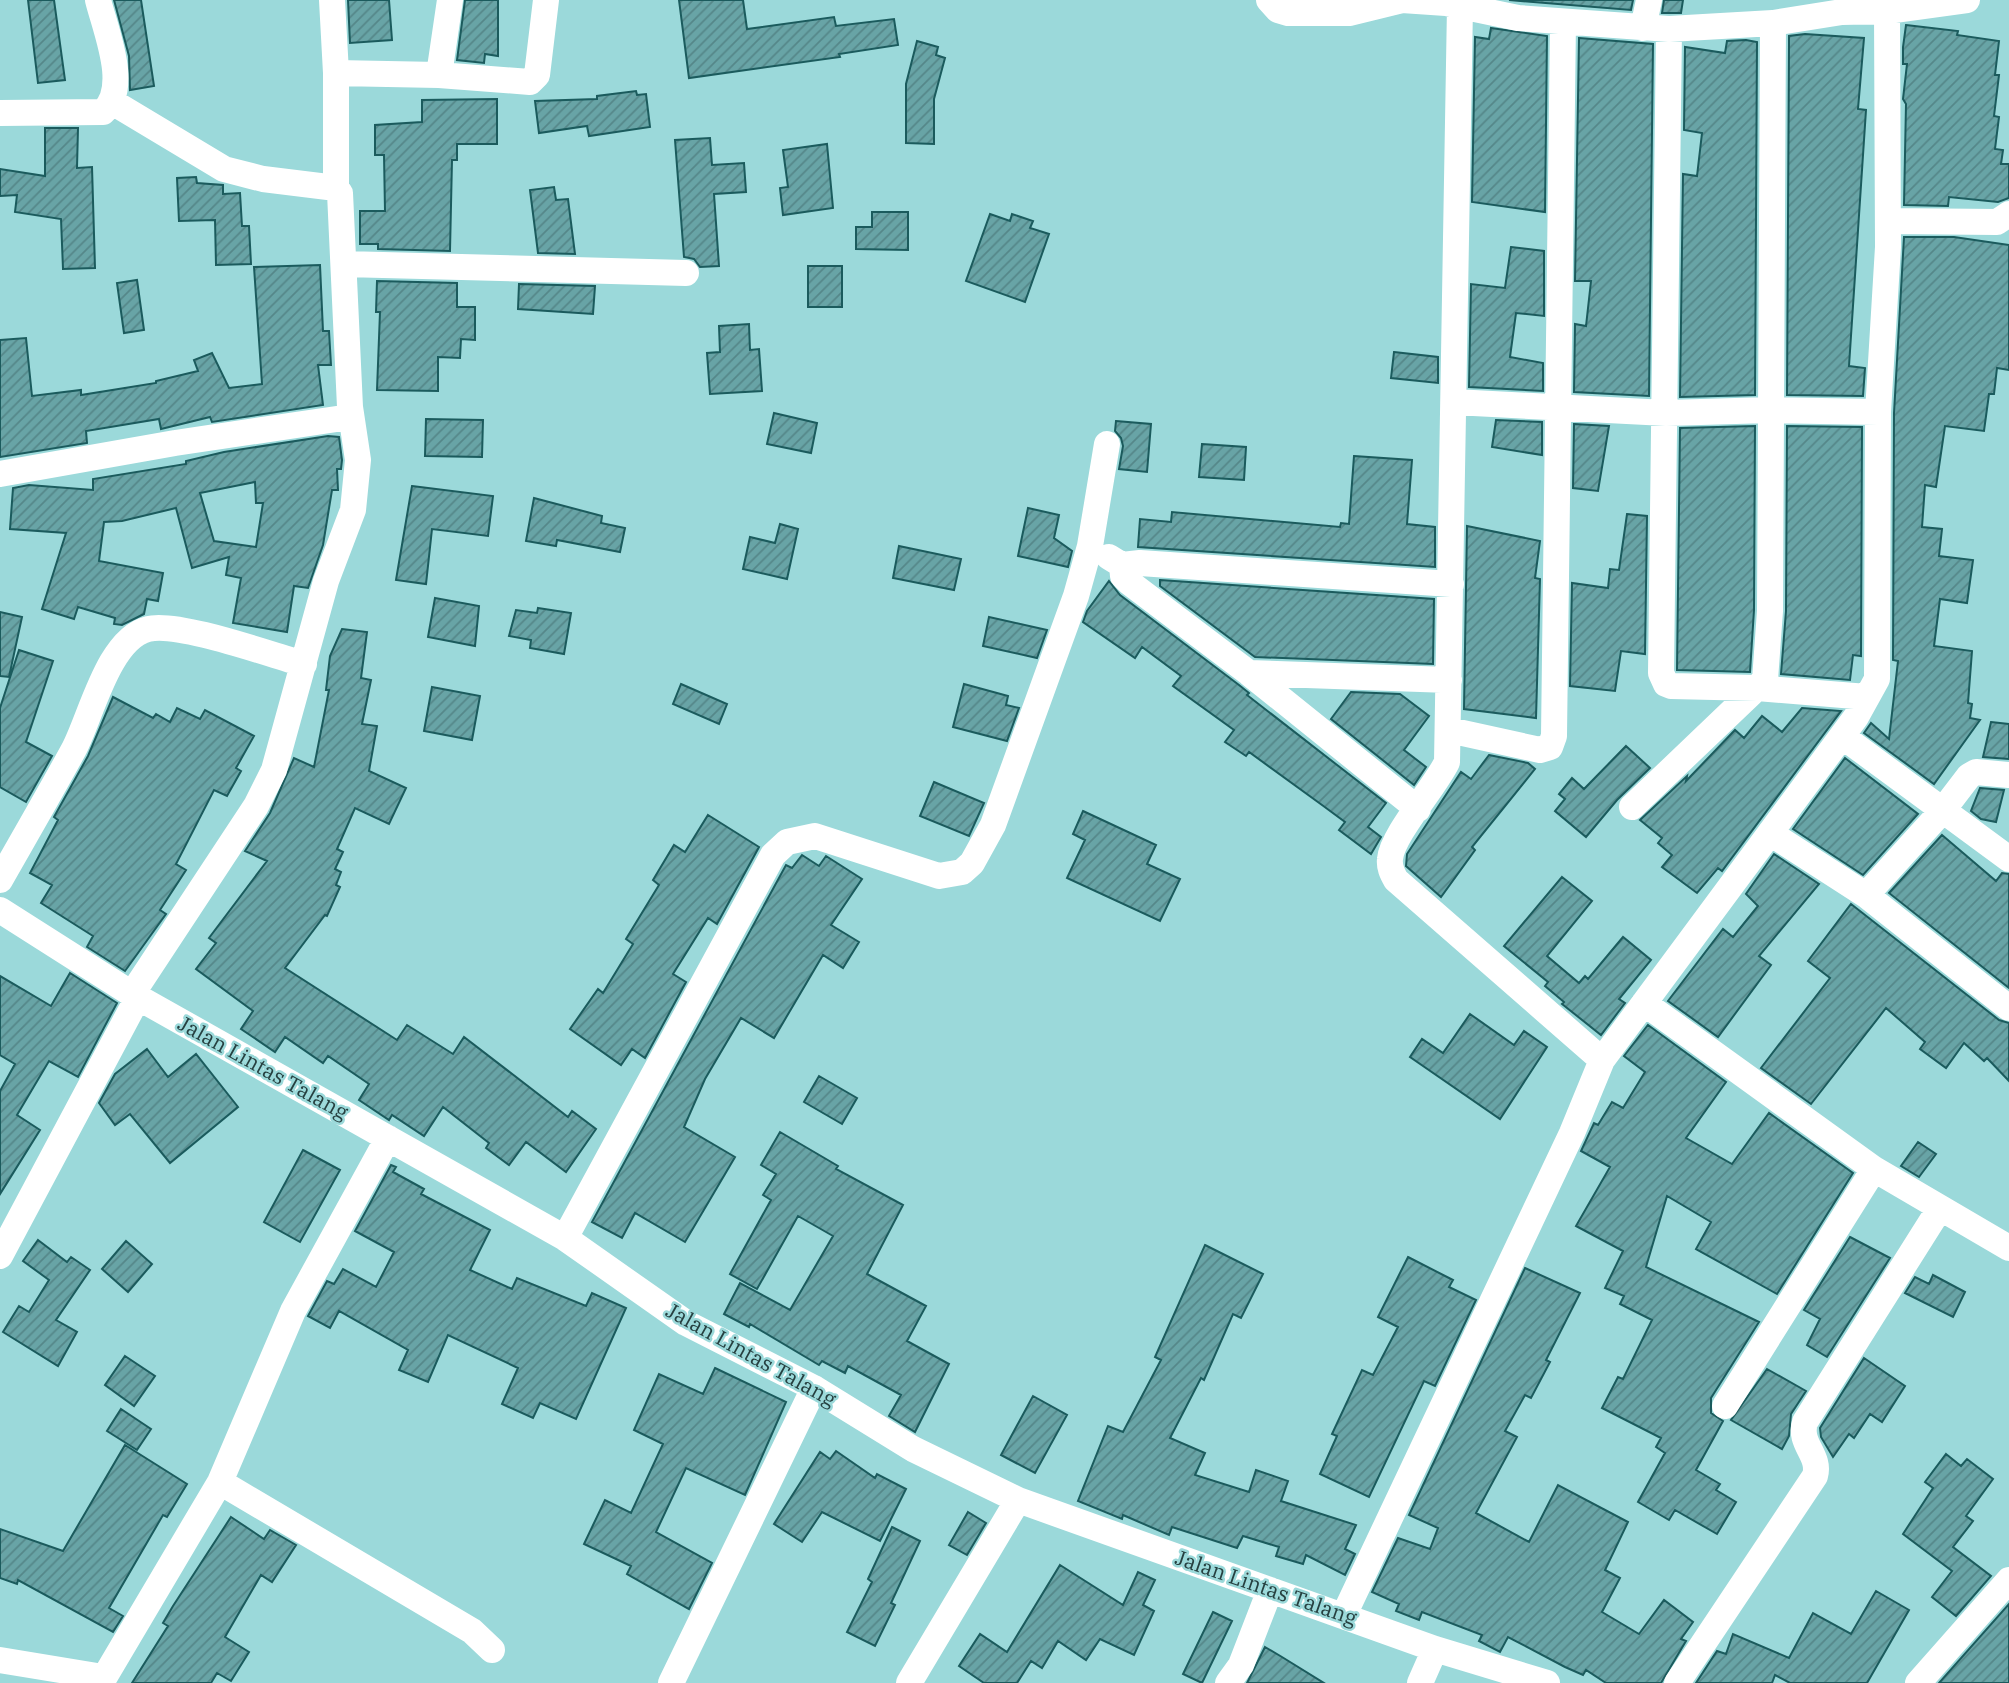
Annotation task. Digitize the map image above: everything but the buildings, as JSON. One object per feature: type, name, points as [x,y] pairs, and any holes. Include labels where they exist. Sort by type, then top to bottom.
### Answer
[{"type":"street","points":[[0,113],[103,112],[114,103],[118,84],[98,0]]},
{"type":"street","points":[[0,1256],[135,996],[256,806],[274,770],[326,581],[353,510],[358,460],[350,417],[343,206],[336,188],[336,74],[332,0]]},
{"type":"street","points":[[439,75],[450,0]]},
{"type":"street","points":[[336,74],[439,75],[535,80],[546,0]]},
{"type":"street","points":[[1269,0],[1278,10],[1287,13],[1349,13],[1402,0],[1520,9],[1563,22],[1669,29],[1773,23],[1842,6],[1887,11],[1967,0]]},
{"type":"street","points":[[1643,27],[1649,0]]},
{"type":"street","points":[[1453,4],[1454,402],[1447,762],[1390,857],[1396,880],[1602,1060]]},
{"type":"street","points":[[1344,1615],[1572,1133],[1602,1060],[1842,736],[1877,679],[1878,412],[1888,221],[1887,11]]},
{"type":"street","points":[[1449,730],[1540,750],[1550,747],[1554,736],[1563,22]]},
{"type":"street","points":[[1632,807],[1765,680],[1770,611],[1773,23]]},
{"type":"street","points":[[1669,29],[1661,673],[1666,684],[1671,686],[1757,688],[1867,697]]},
{"type":"street","points":[[114,103],[224,169],[263,179],[336,188]]},
{"type":"street","points":[[1888,221],[1997,222],[2009,214]]},
{"type":"street","points":[[344,264],[686,273]]},
{"type":"street","points":[[1454,402],[1558,405],[1666,413],[1770,410],[1878,412]]},
{"type":"street","points":[[0,474],[175,443],[350,417]]},
{"type":"street","points":[[565,1238],[773,855],[787,842],[815,836],[939,876],[962,872],[972,863],[993,825],[1076,596],[1090,547],[1107,444]]},
{"type":"street","points":[[1090,547],[1122,565],[1140,563],[1451,584]]},
{"type":"street","points":[[1122,565],[1123,576],[1130,583],[1249,673],[1418,809]]},
{"type":"street","points":[[0,880],[76,746],[98,689],[136,634],[150,628],[175,629],[304,664]]},
{"type":"street","points":[[1249,673],[1449,680]]},
{"type":"street","points":[[1842,736],[2009,859]]},
{"type":"street","points":[[1866,895],[1943,810],[1969,776],[1976,772],[2009,775]]},
{"type":"street","points":[[1770,833],[1866,895],[2009,1008]]},
{"type":"street","name":"Jalan Lintas Talang","points":[[0,910],[135,996],[565,1238],[686,1323],[814,1388],[913,1449],[1018,1500],[1435,1649],[1547,1683]]},
{"type":"street","points":[[1644,1003],[1874,1169],[2009,1248]]},
{"type":"street","points":[[0,1660],[102,1680],[220,1482],[293,1311],[388,1138]]},
{"type":"street","points":[[1725,1406],[1874,1169]]},
{"type":"street","points":[[1676,1683],[1815,1476],[1815,1460],[1804,1443],[1802,1432],[1805,1422],[1940,1208]]},
{"type":"street","points":[[671,1683],[814,1388]]},
{"type":"street","points":[[220,1482],[472,1632],[492,1650]]},
{"type":"street","points":[[909,1683],[1018,1500]]},
{"type":"street","points":[[1919,1683],[2009,1580]]},
{"type":"street","points":[[1228,1683],[1241,1665],[1270,1590]]},
{"type":"street","points":[[1420,1683],[1435,1649]]}]
